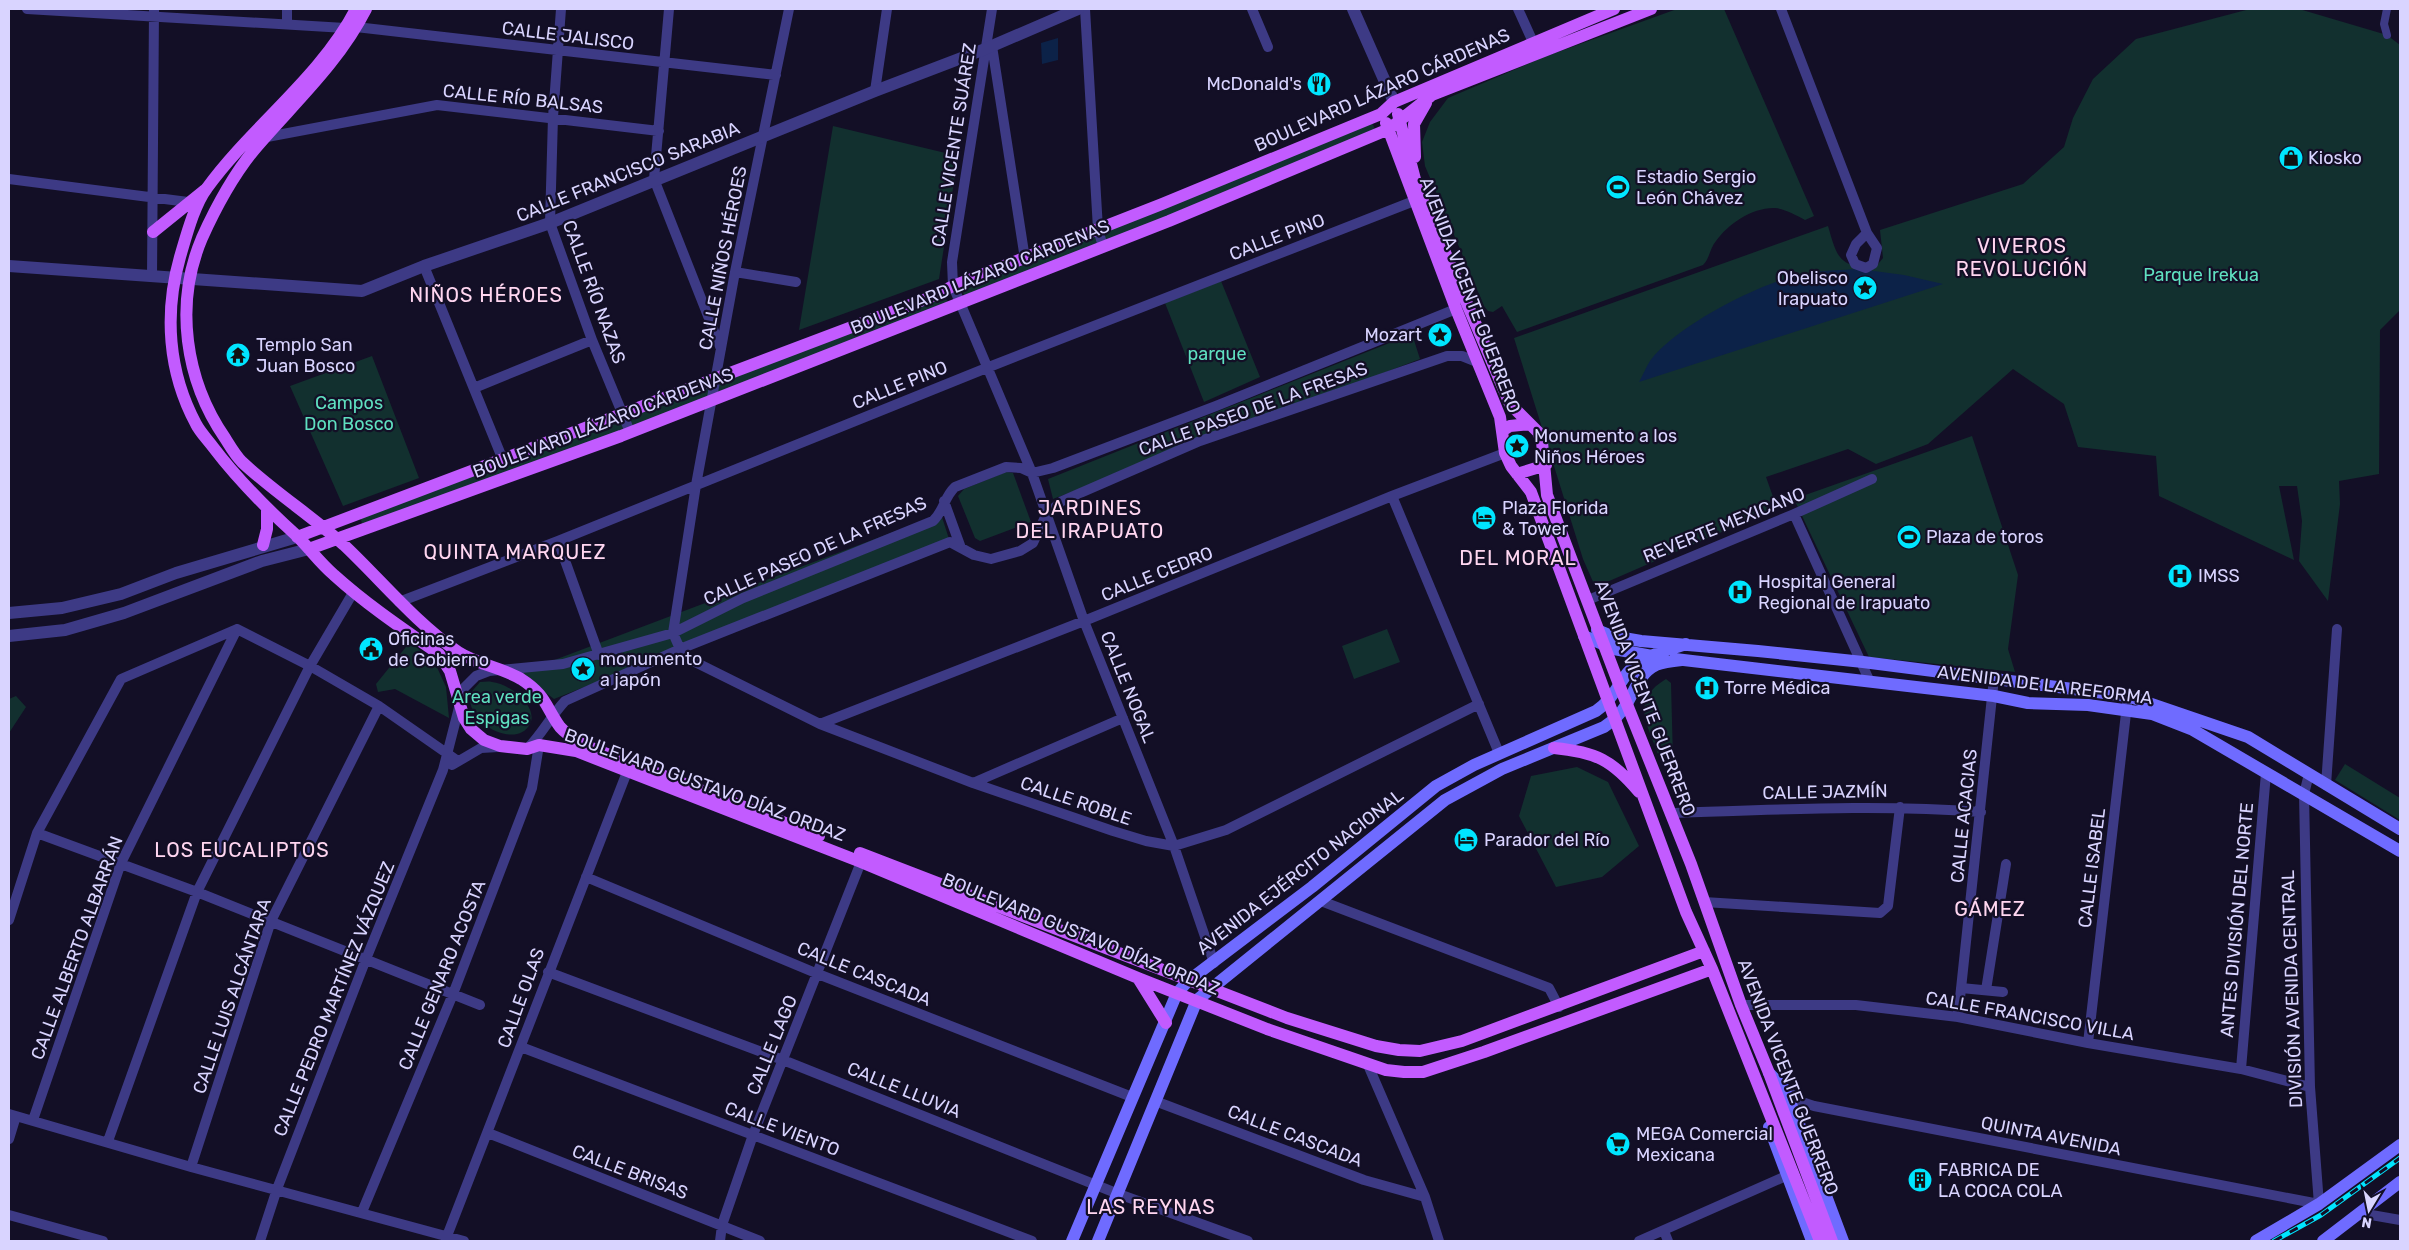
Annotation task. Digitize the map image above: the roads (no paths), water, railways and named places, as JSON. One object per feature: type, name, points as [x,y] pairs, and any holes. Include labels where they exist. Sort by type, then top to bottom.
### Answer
[{"type":"main road","name":"BOULEVARD GUSTAVO DÍAZ ORDAZ","points":[[356,9],[350,28],[326,71],[254,150],[221,198],[201,241],[189,280],[186,327],[193,374],[210,417],[240,460],[337,540],[399,602],[460,653],[504,670],[534,689],[547,702],[562,729],[584,745],[1188,981],[1287,1018],[1376,1046],[1420,1051],[1462,1042],[1704,951]]},
{"type":"main road","name":"BOULEVARD GUSTAVO DÍAZ ORDAZ","points":[[366,9],[205,190],[186,236],[174,279],[169,327],[177,379],[196,425],[229,469],[267,511],[297,537],[332,574],[438,654],[450,672],[464,718],[471,729],[484,740],[500,746],[576,751],[861,862],[1138,978],[1267,1029],[1368,1065],[1404,1072],[1422,1072],[1484,1052],[1712,969]]},
{"type":"main road","name":"BOULEVARD LÁZARO CÁRDENAS","points":[[297,537],[931,297],[953,286],[1025,259],[1381,114],[1394,102],[1614,9]]},
{"type":"main road","name":"BOULEVARD LÁZARO CÁRDENAS","points":[[309,549],[630,432],[1103,247],[1388,129],[1432,95],[1651,9]]},
{"type":"main road","points":[[1417,187],[1414,124],[1432,95]]},
{"type":"main road","name":"AVENIDA VICENTE GUERRERO","points":[[1394,102],[1417,187],[1510,404],[1538,432],[1542,442],[1546,465],[1546,495],[1588,600],[1597,630],[1605,646],[1626,705],[1691,864],[1740,1005],[1769,1073],[1831,1240]]},
{"type":"main road","name":"AVENIDA VICENTE GUERRERO","points":[[1381,114],[1456,310],[1500,417],[1505,453],[1517,474],[1531,492],[1686,912],[1712,969],[1750,1067],[1831,1240]]},
{"type":"main road","points":[[154,232],[188,202],[205,190]]},
{"type":"main road","points":[[1502,430],[1510,426],[1530,424]]},
{"type":"main road","points":[[1517,474],[1546,465]]},
{"type":"main road","points":[[263,546],[267,529],[267,511]]},
{"type":"main road","name":"AVENIDA DE LA REFORMA","points":[[1597,630],[1624,639],[1863,662],[2128,696],[2248,737],[2400,829]]},
{"type":"main road","name":"AVENIDA DE LA REFORMA","points":[[1584,636],[1605,646],[1651,656],[1994,696],[2028,703],[2088,705],[2152,714],[2193,730],[2376,835],[2400,851]]},
{"type":"main road","name":"AVENIDA DE LA REFORMA","points":[[1608,703],[1620,688],[1627,674],[1639,662],[1686,644]]},
{"type":"main road","name":"AVENIDA DE LA REFORMA","points":[[1626,705],[1638,681],[1646,672],[1654,666],[1683,660]]},
{"type":"main road","points":[[2028,703],[2037,684]]},
{"type":"main road","name":"AVENIDA EJÉRCITO NACIONAL","points":[[1072,1241],[1132,1097],[1166,1023],[1177,993],[1188,981],[1312,887],[1436,786],[1499,753],[1596,711],[1608,703]]},
{"type":"main road","name":"AVENIDA EJÉRCITO NACIONAL","points":[[1098,1241],[1116,1193],[1197,1000],[1445,800],[1502,769],[1604,727],[1614,720],[1626,705]]},
{"type":"main road","points":[[2239,756],[2248,737]]},
{"type":"main road","points":[[1554,748],[1583,750],[1603,760],[1622,771],[1646,800]]},
{"type":"main road","points":[[2376,835],[2385,819]]},
{"type":"main road","points":[[1138,978],[1166,1023]]},
{"type":"main road","points":[[1750,1067],[1786,1176],[1812,1241]]},
{"type":"main road","points":[[1769,1073],[1783,1087],[1795,1113],[1831,1240]]},
{"type":"main road","points":[[2256,1241],[2319,1204],[2400,1145]]},
{"type":"main road","points":[[2323,1241],[2400,1182]]},
{"type":"street","name":"CALLE JALISCO","points":[[27,9],[154,13],[350,28],[776,75]]},
{"type":"street","points":[[287,9],[287,24]]},
{"type":"street","name":"CALLE RÍO NAZAS","points":[[561,9],[552,117],[550,223],[592,340],[630,432]]},
{"type":"street","points":[[668,9],[665,64],[654,179],[722,350]]},
{"type":"street","name":"CALLE NIÑOS HÉROES","points":[[673,633],[696,485],[718,377],[735,272],[789,9]]},
{"type":"street","points":[[875,91],[888,9]]},
{"type":"street","name":"CALLE VICENTE SUÁREZ","points":[[953,286],[952,262],[988,48],[992,9]]},
{"type":"street","name":"CALLE FRANCISCO SARABIA","points":[[9,266],[362,291],[424,266],[550,223],[654,179],[763,138],[875,91],[988,48],[1078,9]]},
{"type":"street","points":[[1085,9],[1098,229],[1103,247]]},
{"type":"street","points":[[1252,9],[1268,47]]},
{"type":"street","name":"AVENIDA VICENTE GUERRERO","points":[[1353,9],[1394,102]]},
{"type":"street","points":[[1518,9],[1533,42]]},
{"type":"street","points":[[1781,9],[1867,233]]},
{"type":"street","points":[[2387,9],[2384,24],[2387,34]]},
{"type":"street","points":[[152,277],[154,232],[154,13]]},
{"type":"street","points":[[988,48],[1025,259]]},
{"type":"street","name":"CALLE RÍO BALSAS","points":[[267,137],[437,105],[659,131]]},
{"type":"street","points":[[9,179],[188,202]]},
{"type":"street","name":"CALLE PINO","points":[[399,602],[558,541],[989,367],[1414,200]]},
{"type":"street","points":[[424,266],[503,460]]},
{"type":"street","points":[[735,272],[796,282]]},
{"type":"street","name":"CALLE NOGAL","points":[[953,286],[989,367],[1032,473],[1084,621],[1174,846],[1214,963]]},
{"type":"street","name":"CALLE PASEO DE LA FRESAS","points":[[461,704],[464,688],[476,676],[489,671],[563,664],[673,633],[743,598],[933,521],[941,514],[944,501],[955,486],[1006,467],[1021,468],[1032,473],[1054,468],[1216,406],[1456,310]]},
{"type":"street","points":[[474,388],[592,340]]},
{"type":"street","name":"CALLE PASEO DE LA FRESAS","points":[[533,747],[553,713],[565,701],[576,694],[680,649],[950,542],[974,555],[991,559],[1020,551],[1033,543],[1046,515],[1062,501],[1200,441],[1447,356],[1462,356],[1477,362]]},
{"type":"street","name":"CALLE CEDRO","points":[[820,724],[1084,621],[1392,496],[1505,453]]},
{"type":"street","name":"REVERTE MEXICANO","points":[[1588,600],[1794,514],[1872,479]]},
{"type":"street","points":[[1392,496],[1499,753]]},
{"type":"street","points":[[944,501],[961,548]]},
{"type":"street","points":[[1794,514],[1863,662],[1870,682]]},
{"type":"street","points":[[9,613],[62,608],[121,594],[176,573],[297,537]]},
{"type":"street","points":[[558,541],[599,655]]},
{"type":"street","points":[[9,636],[65,630],[124,612],[262,561],[309,549]]},
{"type":"street","points":[[108,1141],[197,892],[310,666],[354,592]]},
{"type":"street","points":[[9,920],[37,833],[121,678],[237,629],[310,666],[379,706],[458,762]]},
{"type":"street","name":"CALLE ALBERTO ALBARRÁN","points":[[33,1120],[121,863],[237,629]]},
{"type":"street","points":[[2326,785],[2337,629]]},
{"type":"street","name":"CALLE ROBLE","points":[[673,633],[680,649],[689,659],[820,724],[973,783],[1121,834],[1174,846],[1226,830],[1479,704]]},
{"type":"street","name":"CALLE ACACIAS","points":[[1958,1017],[1994,696],[1994,678]]},
{"type":"street","name":"CALLE ISABEL","points":[[2088,1044],[2128,696]]},
{"type":"street","name":"CALLE PEDRO MARTÍNEZ VÁZQUEZ","points":[[260,1241],[276,1189],[442,770],[461,704]]},
{"type":"street","name":"CALLE LUIS ALCÁNTARA","points":[[191,1167],[270,921],[379,706]]},
{"type":"street","points":[[973,783],[1123,718]]},
{"type":"street","points":[[442,770],[481,748],[500,746]]},
{"type":"street","name":"CALLE GENARO ACOSTA","points":[[362,1212],[453,994],[532,788],[533,747]]},
{"type":"street","name":"CALLE OLAS","points":[[447,1236],[627,772]]},
{"type":"street","name":"ANTES DIVISIÓN DEL NORTE","points":[[2241,1069],[2266,773]]},
{"type":"street","name":"DIVISIÓN AVENIDA CENTRAL","points":[[2309,774],[2304,794],[2310,1087],[2319,1204]]},
{"type":"street","name":"CALLE JAZMÍN","points":[[1670,812],[1826,807],[1900,807],[1981,812]]},
{"type":"street","points":[[1704,902],[1818,907],[1872,913],[1886,910],[1900,807]]},
{"type":"street","points":[[37,833],[197,892],[480,1005]]},
{"type":"street","name":"CALLE LAGO","points":[[720,1241],[722,1225],[753,1135],[861,862]]},
{"type":"street","points":[[1986,990],[2006,864]]},
{"type":"street","name":"CALLE CASCADA","points":[[586,877],[818,974],[1132,1097]]},
{"type":"street","points":[[1321,901],[1549,988],[1559,1007]]},
{"type":"street","name":"CALLE LLUVIA","points":[[548,972],[783,1060],[1116,1193],[1248,1241]]},
{"type":"street","points":[[1961,988],[2003,992]]},
{"type":"street","name":"CALLE FRANCISCO VILLA","points":[[1740,1005],[1856,1005],[1958,1017],[2088,1044],[2241,1069],[2310,1087]]},
{"type":"street","name":"CALLE VIENTO","points":[[521,1047],[1032,1241]]},
{"type":"street","points":[[1368,1065],[1424,1196],[1439,1241]]},
{"type":"street","name":"QUINTA AVENIDA","points":[[1783,1087],[1792,1096],[1814,1106],[2319,1204]]},
{"type":"street","name":"CALLE CASCADA","points":[[1155,1100],[1364,1180],[1424,1196]]},
{"type":"street","points":[[9,1139],[12,1115],[108,1141],[191,1167],[464,1241]]},
{"type":"street","name":"CALLE BRISAS","points":[[488,1134],[760,1241]]},
{"type":"street","points":[[1639,1241],[1786,1176]]},
{"type":"street","points":[[2360,1213],[2400,1220]]},
{"type":"street","points":[[9,1215],[103,1241]]},
{"type":"street","points":[[1664,1231],[1668,1241]]},
{"type":"water","points":[[1058,38],[1058,60],[1042,64],[1041,43]]},
{"type":"water","points":[[1859,269],[1904,275],[1943,284],[1639,382],[1650,361],[1662,347],[1679,333],[1700,319],[1746,294],[1791,277],[1809,273]]},
{"type":"railway","points":[[2274,1241],[2321,1215],[2400,1158]]},
{"type":"place","name":"McDonald's","points":[[1319,84]]},
{"type":"place","name":"Kiosko","points":[[2291,158]]},
{"type":"place","name":"Estadio Sergio León Chávez","points":[[1618,187]]},
{"type":"place","name":"Obelisco Irapuato","points":[[1865,288]]},
{"type":"place","name":"Mozart","points":[[1440,335]]},
{"type":"place","name":"Templo San Juan Bosco","points":[[238,355]]},
{"type":"place","name":"Monumento a los Niños Héroes","points":[[1517,446]]},
{"type":"place","name":"Plaza Florida & Tower","points":[[1484,518]]},
{"type":"place","name":"Plaza de toros","points":[[1909,537]]},
{"type":"place","name":"IMSS","points":[[2180,576]]},
{"type":"place","name":"Hospital General Regional de Irapuato","points":[[1740,592]]},
{"type":"place","name":"Oficinas de Gobierno","points":[[371,649]]},
{"type":"place","name":"monumento a japón","points":[[583,669]]},
{"type":"place","name":"Torre Médica","points":[[1707,688]]},
{"type":"place","name":"Parador del Río","points":[[1466,840]]},
{"type":"place","name":"MEGA Comercial Mexicana","points":[[1618,1144]]},
{"type":"place","name":"FABRICA DE LA COCA COLA","points":[[1920,1180]]},
{"type":"district","name":"VIVEROS REVOLUCIÓN","points":[[2022,258]]},
{"type":"district","name":"NIÑOS HÉROES","points":[[486,295]]},
{"type":"district","name":"JARDINES DEL IRAPUATO","points":[[1090,520]]},
{"type":"district","name":"QUINTA MARQUEZ","points":[[515,552]]},
{"type":"district","name":"DEL MORAL","points":[[1518,558]]},
{"type":"district","name":"LOS EUCALIPTOS","points":[[242,850]]},
{"type":"district","name":"GÁMEZ","points":[[1990,909]]},
{"type":"district","name":"LAS REYNAS","points":[[1151,1207]]},
{"type":"park label","name":"Parque Irekua","points":[[2201,275]]},
{"type":"park label","name":"parque","points":[[1217,354]]},
{"type":"park label","name":"Campos Don Bosco","points":[[349,413]]},
{"type":"park label","name":"Area verde Espigas","points":[[497,708]]}]
